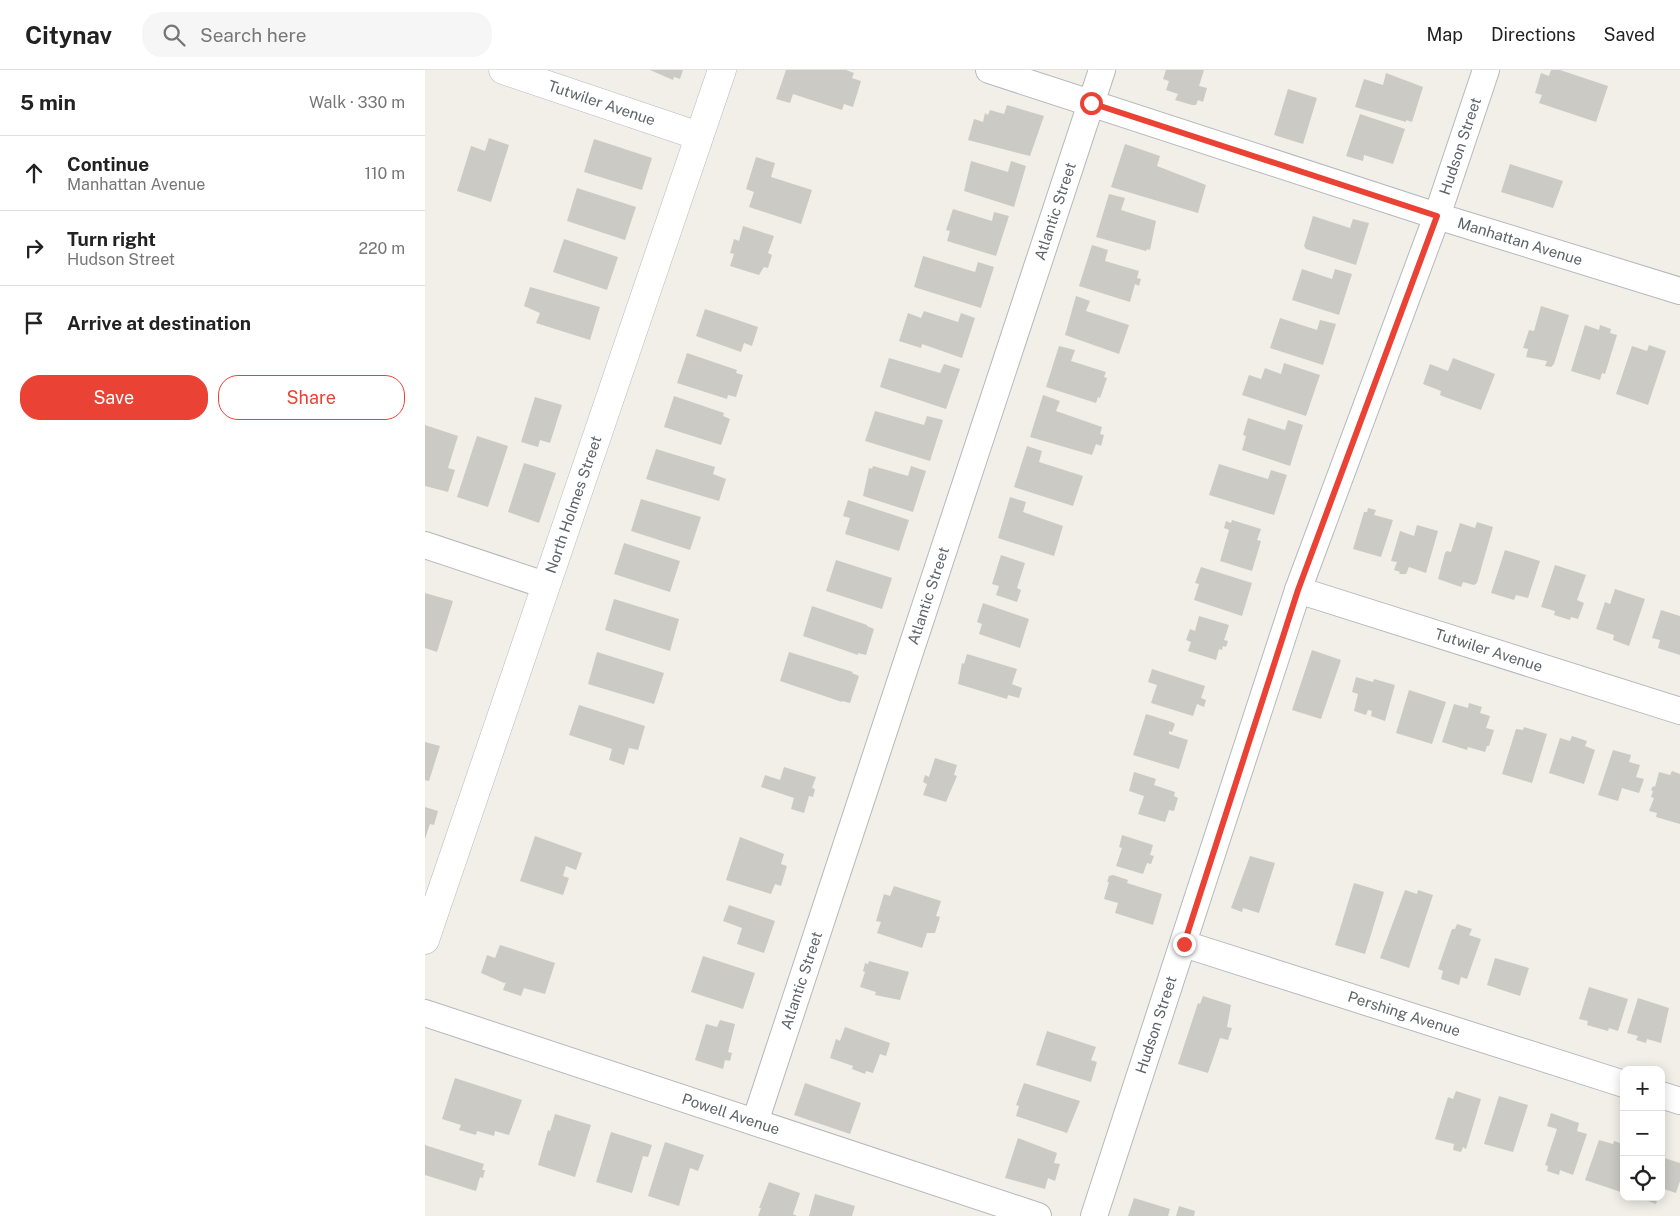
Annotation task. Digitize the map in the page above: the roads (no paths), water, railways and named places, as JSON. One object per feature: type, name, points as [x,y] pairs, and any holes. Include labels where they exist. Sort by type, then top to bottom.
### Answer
[{"type":"street","name":"Tutwiler Avenue","points":[[503,70],[699,136]]},
{"type":"street","name":"North Holmes Street","points":[[425,940],[722,70]]},
{"type":"street","name":"Manhattan Avenue","points":[[989,70],[1437,216],[1680,292]]},
{"type":"street","name":"Atlantic Street","points":[[755,1122],[1102,70]]},
{"type":"street","name":"Hudson Street","points":[[1094,1216],[1298,590],[1437,216],[1486,70]]},
{"type":"street","points":[[425,545],[545,585]]},
{"type":"street","name":"Tutwiler Avenue","points":[[1298,590],[1680,711]]},
{"type":"street","name":"Pershing Avenue","points":[[1184,944],[1620,1083]]},
{"type":"street","name":"Powell Avenue","points":[[425,1013],[1038,1216]]},
{"type":"street","points":[[1665,1096],[1680,1101]]}]
